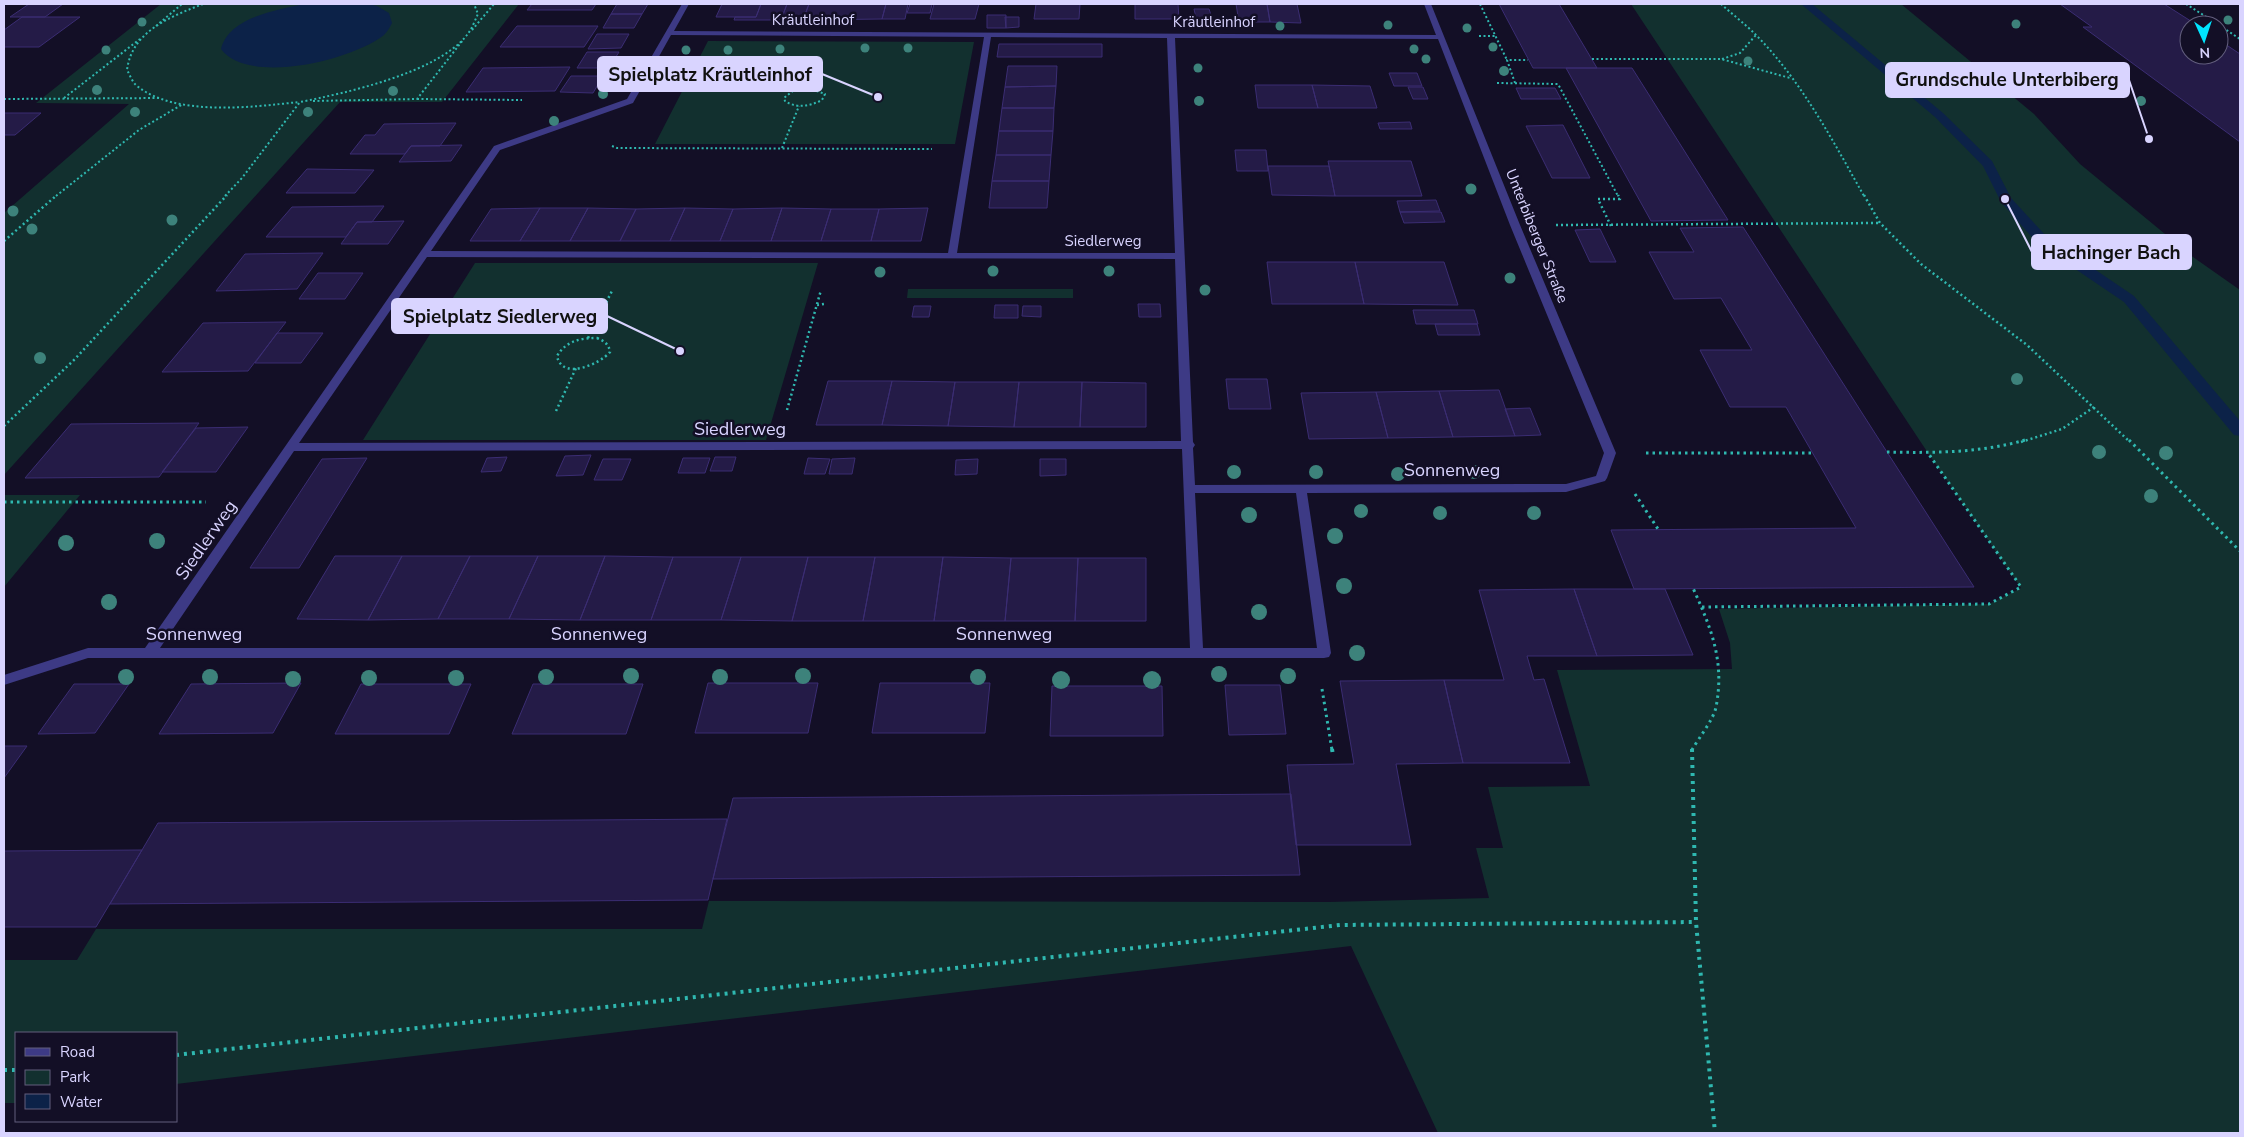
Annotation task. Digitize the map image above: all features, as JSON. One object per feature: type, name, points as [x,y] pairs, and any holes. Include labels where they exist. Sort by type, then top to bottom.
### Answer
[{"type":"street","points":[[668,33],[685,4]]},
{"type":"street","name":"Unterbiberger Straße","points":[[1428,4],[1515,225],[1610,452]]},
{"type":"street","name":"Kräutleinhof","points":[[668,33],[1441,37]]},
{"type":"street","name":"Siedlerweg","points":[[149,653],[497,148],[630,101],[668,33]]},
{"type":"street","points":[[952,256],[988,35]]},
{"type":"street","points":[[1171,35],[1189,446],[1189,489],[1198,653]]},
{"type":"street","name":"Siedlerweg","points":[[425,254],[1180,256]]},
{"type":"street","name":"Siedlerweg","points":[[292,447],[1189,446]]},
{"type":"street","name":"Sonnenweg","points":[[1189,489],[1566,488],[1601,478],[1610,452]]},
{"type":"street","points":[[1301,489],[1324,653],[1316,653]]},
{"type":"street","name":"Sonnenweg","points":[[4,680],[88,654],[1316,653]]},
{"type":"path","points":[[63,99],[182,4]]},
{"type":"path","points":[[202,4],[180,13],[146,34],[130,52],[127,70],[137,86],[161,98],[184,104],[218,107],[346,99],[524,100]]},
{"type":"path","points":[[4,426],[74,360],[242,178],[300,102],[354,91],[404,74],[442,55],[468,35],[478,14],[474,4]]},
{"type":"path","points":[[417,99],[494,4]]},
{"type":"path","points":[[1480,4],[1507,60],[1515,83]]},
{"type":"path","points":[[1721,4],[1756,35],[1791,78],[1831,138],[1880,223],[1921,264],[2027,345],[2095,407],[2240,551]]},
{"type":"path","points":[[2186,4],[2203,15]]},
{"type":"path","points":[[2229,32],[2240,39]]},
{"type":"path","points":[[1721,59],[1740,53],[1756,35]]},
{"type":"path","points":[[1592,59],[1721,59],[1791,78]]},
{"type":"path","points":[[1507,60],[1528,60]]},
{"type":"path","points":[[1459,83],[1558,84],[1620,199],[1598,199],[1611,226]]},
{"type":"path","points":[[808,88],[819,90],[824,94],[822,100],[818,103],[800,106],[788,104],[785,101],[785,95],[794,90],[808,88]]},
{"type":"path","points":[[4,99],[161,98]]},
{"type":"path","points":[[4,242],[72,180],[138,130],[184,104]]},
{"type":"path","points":[[782,148],[800,106]]},
{"type":"path","points":[[617,148],[970,148]]},
{"type":"path","points":[[1515,225],[1611,226],[1880,223]]},
{"type":"path","points":[[588,338],[603,340],[610,347],[610,352],[601,362],[568,368],[558,361],[557,356],[564,346],[588,338],[630,254]]},
{"type":"path","points":[[777,446],[830,255]]},
{"type":"path","points":[[817,304],[824,304]]},
{"type":"path","points":[[1887,452],[1928,453],[1977,449],[2031,439],[2069,425],[2081,412],[2095,407]]},
{"type":"path","points":[[1610,452],[1812,453]]},
{"type":"path","points":[[1702,607],[1989,604],[2021,587],[1928,453]]},
{"type":"path","points":[[4,502],[254,502]]},
{"type":"path","points":[[1693,588],[1714,636],[1718,667],[1716,708],[1691,751],[1696,922],[1715,1133]]},
{"type":"path","points":[[1316,653],[1333,755]]},
{"type":"path","points":[[178,1055],[1340,925],[1696,922]]},
{"type":"green space","points":[[161,4],[519,4],[442,102],[340,102],[4,475],[4,213],[129,104],[36,103]]},
{"type":"green space","points":[[1631,4],[1901,4],[2034,114],[2080,164],[2193,257],[2240,290],[2240,1133],[1438,1133],[1351,946],[178,1084],[178,1032],[15,1032],[15,1103],[4,1103],[4,960],[77,960],[96,929],[702,929],[709,901],[1329,902],[1489,898],[1476,848],[1503,848],[1488,787],[1590,786],[1557,670],[1732,669],[1730,643],[1719,609],[1989,604],[2021,588],[1928,453]]},
{"type":"green space","points":[[708,41],[974,42],[955,144],[655,144]]},
{"type":"green space","points":[[475,263],[818,263],[766,440],[363,440]]},
{"type":"green space","points":[[908,289],[1073,289],[1073,298],[907,298]]},
{"type":"green space","points":[[4,495],[80,495],[4,587]]},
{"type":"water","points":[[304,4],[368,4],[377,6],[389,13],[392,23],[384,35],[369,44],[349,53],[301,65],[254,66],[234,60],[221,49],[226,38],[244,22],[268,12]]},
{"type":"building","points":[[29,4],[63,4],[45,17],[10,17]]},
{"type":"building","points":[[532,4],[596,4],[592,10],[527,10]]},
{"type":"building","points":[[617,4],[648,4],[642,14],[611,14]]},
{"type":"building","points":[[722,4],[761,4],[756,17],[716,17]]},
{"type":"building","points":[[761,4],[787,4],[781,20],[734,20],[735,17],[756,17]]},
{"type":"building","points":[[787,4],[809,4],[803,20],[781,20]]},
{"type":"building","points":[[809,4],[886,4],[882,19],[803,20]]},
{"type":"building","points":[[886,4],[908,4],[905,19],[882,19]]},
{"type":"building","points":[[910,4],[932,4],[930,13],[907,13]]},
{"type":"building","points":[[934,4],[979,4],[975,19],[930,19]]},
{"type":"building","points":[[1036,4],[1080,4],[1079,19],[1034,19]]},
{"type":"building","points":[[1135,4],[1178,4],[1179,19],[1135,19]]},
{"type":"building","points":[[1236,4],[1267,4],[1270,22],[1239,22]]},
{"type":"building","points":[[1267,4],[1297,4],[1301,23],[1270,22]]},
{"type":"building","points":[[1499,4],[1559,4],[1597,68],[1533,68]]},
{"type":"building","points":[[2060,4],[2164,4],[2181,15],[2179,15],[2179,65],[2229,65],[2229,47],[2240,54],[2240,142],[2083,27],[2092,27]]},
{"type":"building","points":[[1194,9],[1209,9],[1212,18],[1196,18]]},
{"type":"building","points":[[611,14],[642,14],[634,28],[603,28]]},
{"type":"building","points":[[987,15],[1006,15],[1006,28],[987,28]]},
{"type":"building","points":[[22,17],[80,17],[39,47],[4,47],[4,30]]},
{"type":"building","points":[[1005,17],[1019,17],[1019,27],[1006,28]]},
{"type":"building","points":[[517,26],[598,26],[584,47],[500,47]]},
{"type":"building","points":[[597,34],[629,34],[621,48],[588,49]]},
{"type":"building","points":[[999,44],[1102,44],[1102,57],[997,57]]},
{"type":"building","points":[[587,52],[619,52],[609,68],[577,68]]},
{"type":"building","points":[[1008,66],[1057,66],[1056,86],[1005,87]]},
{"type":"building","points":[[570,67],[555,91],[466,92],[483,68]]},
{"type":"building","points":[[1566,68],[1632,68],[1728,220],[1651,221]]},
{"type":"building","points":[[1389,73],[1417,73],[1422,86],[1394,86]]},
{"type":"building","points":[[571,76],[603,76],[593,93],[560,92]]},
{"type":"building","points":[[1255,85],[1312,85],[1318,108],[1258,108]]},
{"type":"building","points":[[1312,85],[1370,86],[1377,108],[1318,108]]},
{"type":"building","points":[[1056,86],[1054,108],[1002,108],[1005,87]]},
{"type":"building","points":[[1408,87],[1423,87],[1428,99],[1413,99]]},
{"type":"building","points":[[1516,88],[1555,88],[1561,99],[1521,99]]},
{"type":"building","points":[[1002,108],[1054,108],[1053,131],[999,131]]},
{"type":"building","points":[[4,113],[41,113],[15,135],[4,135]]},
{"type":"building","points":[[1410,122],[1412,129],[1380,129],[1378,123]]},
{"type":"building","points":[[456,123],[440,146],[411,146],[405,154],[350,154],[365,135],[375,135],[384,124]]},
{"type":"building","points":[[1563,125],[1590,178],[1552,178],[1526,126]]},
{"type":"building","points":[[999,131],[1053,131],[1051,155],[996,155]]},
{"type":"building","points":[[462,145],[451,161],[399,162],[411,146]]},
{"type":"building","points":[[1235,150],[1266,150],[1268,171],[1237,171]]},
{"type":"building","points":[[996,155],[1051,155],[1049,181],[992,181]]},
{"type":"building","points":[[1328,161],[1411,161],[1422,196],[1335,196]]},
{"type":"building","points":[[1268,166],[1329,166],[1335,196],[1272,195]]},
{"type":"building","points":[[307,169],[374,170],[355,193],[286,193]]},
{"type":"building","points":[[992,181],[1049,181],[1047,208],[989,208]]},
{"type":"building","points":[[1436,200],[1440,211],[1400,212],[1397,201]]},
{"type":"building","points":[[384,206],[372,222],[357,222],[346,237],[266,237],[292,207]]},
{"type":"building","points":[[540,208],[588,208],[570,241],[520,241]]},
{"type":"building","points":[[540,208],[520,241],[470,241],[491,209]]},
{"type":"building","points":[[588,208],[636,209],[620,241],[570,241]]},
{"type":"building","points":[[685,208],[733,209],[720,241],[670,241]]},
{"type":"building","points":[[685,208],[670,241],[620,241],[636,209]]},
{"type":"building","points":[[782,208],[831,209],[821,241],[771,241]]},
{"type":"building","points":[[782,208],[771,241],[720,241],[733,209]]},
{"type":"building","points":[[928,208],[921,241],[871,241],[879,209]]},
{"type":"building","points":[[831,209],[879,209],[871,241],[821,241]]},
{"type":"building","points":[[1400,212],[1441,212],[1445,222],[1404,223]]},
{"type":"building","points":[[404,221],[388,244],[341,244],[357,222]]},
{"type":"building","points":[[1743,227],[1974,587],[1634,589],[1611,530],[1856,528],[1786,407],[1730,407],[1700,350],[1752,350],[1721,298],[1674,299],[1649,252],[1694,252],[1680,228]]},
{"type":"building","points":[[1600,229],[1616,262],[1590,262],[1575,230]]},
{"type":"building","points":[[323,253],[297,289],[216,291],[245,254]]},
{"type":"building","points":[[1267,262],[1355,262],[1364,304],[1272,304]]},
{"type":"building","points":[[1355,262],[1444,262],[1458,305],[1364,304]]},
{"type":"building","points":[[318,273],[363,273],[345,299],[299,299]]},
{"type":"building","points":[[1138,304],[1160,304],[1161,317],[1139,317]]},
{"type":"building","points":[[995,305],[1018,305],[1018,318],[994,318]]},
{"type":"building","points":[[914,306],[931,306],[929,317],[912,317]]},
{"type":"building","points":[[1023,306],[1041,306],[1041,317],[1022,316]]},
{"type":"building","points":[[1413,310],[1474,310],[1478,324],[1416,324]]},
{"type":"building","points":[[286,322],[248,371],[162,372],[203,323]]},
{"type":"building","points":[[1435,324],[1477,324],[1480,335],[1438,335]]},
{"type":"building","points":[[277,333],[323,333],[301,363],[255,363]]},
{"type":"building","points":[[1226,379],[1267,379],[1271,409],[1229,409]]},
{"type":"building","points":[[828,381],[892,381],[882,425],[816,425]]},
{"type":"building","points":[[892,381],[955,382],[948,426],[882,425]]},
{"type":"building","points":[[955,382],[1019,382],[1014,427],[948,426]]},
{"type":"building","points":[[1019,382],[1082,382],[1080,427],[1014,427]]},
{"type":"building","points":[[1082,382],[1146,383],[1146,427],[1080,427]]},
{"type":"building","points":[[1499,390],[1515,436],[1453,437],[1439,391]]},
{"type":"building","points":[[1439,391],[1453,437],[1388,438],[1376,392]]},
{"type":"building","points":[[1376,392],[1388,438],[1309,439],[1301,393]]},
{"type":"building","points":[[1530,408],[1541,435],[1515,436],[1505,409]]},
{"type":"building","points":[[199,423],[159,477],[25,478],[71,424]]},
{"type":"building","points":[[248,427],[216,472],[162,472],[196,428]]},
{"type":"building","points":[[591,455],[583,475],[556,476],[565,456]]},
{"type":"building","points":[[507,457],[501,471],[481,472],[487,458]]},
{"type":"building","points":[[715,457],[736,457],[732,471],[710,471]]},
{"type":"building","points":[[367,458],[299,568],[250,568],[322,459]]},
{"type":"building","points":[[683,458],[710,458],[705,473],[678,473]]},
{"type":"building","points":[[808,458],[830,459],[825,474],[804,474]]},
{"type":"building","points":[[855,458],[852,474],[829,474],[832,459]]},
{"type":"building","points":[[603,459],[631,459],[622,480],[594,480]]},
{"type":"building","points":[[978,459],[977,474],[955,475],[956,460]]},
{"type":"building","points":[[1040,459],[1066,459],[1066,475],[1040,476]]},
{"type":"building","points":[[335,556],[402,556],[368,620],[297,619]]},
{"type":"building","points":[[402,556],[470,556],[438,619],[368,620]]},
{"type":"building","points":[[470,556],[538,556],[509,619],[438,619]]},
{"type":"building","points":[[538,556],[605,556],[580,620],[509,619]]},
{"type":"building","points":[[605,556],[673,557],[651,620],[580,620]]},
{"type":"building","points":[[673,557],[741,557],[721,620],[651,620]]},
{"type":"building","points":[[741,557],[808,557],[792,621],[721,620]]},
{"type":"building","points":[[808,557],[875,557],[863,621],[792,621]]},
{"type":"building","points":[[875,557],[943,557],[934,621],[863,621]]},
{"type":"building","points":[[943,557],[1011,558],[1005,621],[934,621]]},
{"type":"building","points":[[1011,558],[1078,558],[1075,621],[1005,621]]},
{"type":"building","points":[[1078,558],[1146,558],[1146,621],[1075,621]]},
{"type":"building","points":[[1574,589],[1597,656],[1527,656],[1534,680],[1544,679],[1570,763],[1463,763],[1444,680],[1504,680],[1479,590]]},
{"type":"building","points":[[1574,589],[1665,589],[1693,655],[1597,656]]},
{"type":"building","points":[[1444,680],[1463,763],[1396,764],[1411,845],[1296,845],[1287,765],[1354,764],[1340,681]]},
{"type":"building","points":[[301,683],[273,733],[159,734],[191,684]]},
{"type":"building","points":[[708,683],[818,683],[808,733],[695,733]]},
{"type":"building","points":[[880,683],[990,683],[985,733],[872,733]]},
{"type":"building","points":[[74,684],[129,684],[95,733],[38,734]]},
{"type":"building","points":[[361,684],[471,684],[449,734],[335,734]]},
{"type":"building","points":[[533,684],[643,684],[626,734],[512,734]]},
{"type":"building","points":[[1225,685],[1280,685],[1286,734],[1229,735]]},
{"type":"building","points":[[1052,686],[1162,686],[1163,736],[1050,736]]},
{"type":"building","points":[[4,746],[27,746],[4,778]]},
{"type":"building","points":[[1291,794],[1300,875],[713,879],[733,798]]},
{"type":"building","points":[[727,819],[708,900],[110,904],[158,823]]},
{"type":"building","points":[[142,850],[96,927],[4,927],[4,851]]},
{"type":"waterway","points":[[1806,4],[1939,115],[1988,164],[2005,199],[2042,240],[2129,299],[2240,431]]},
{"type":"place","name":"Spielplatz Kräutleinhof","points":[[878,97]]},
{"type":"place","name":"Grundschule Unterbiberg","points":[[2149,139]]},
{"type":"place","name":"Hachinger Bach","points":[[2005,199]]},
{"type":"place","name":"Spielplatz Siedlerweg","points":[[680,351]]}]
